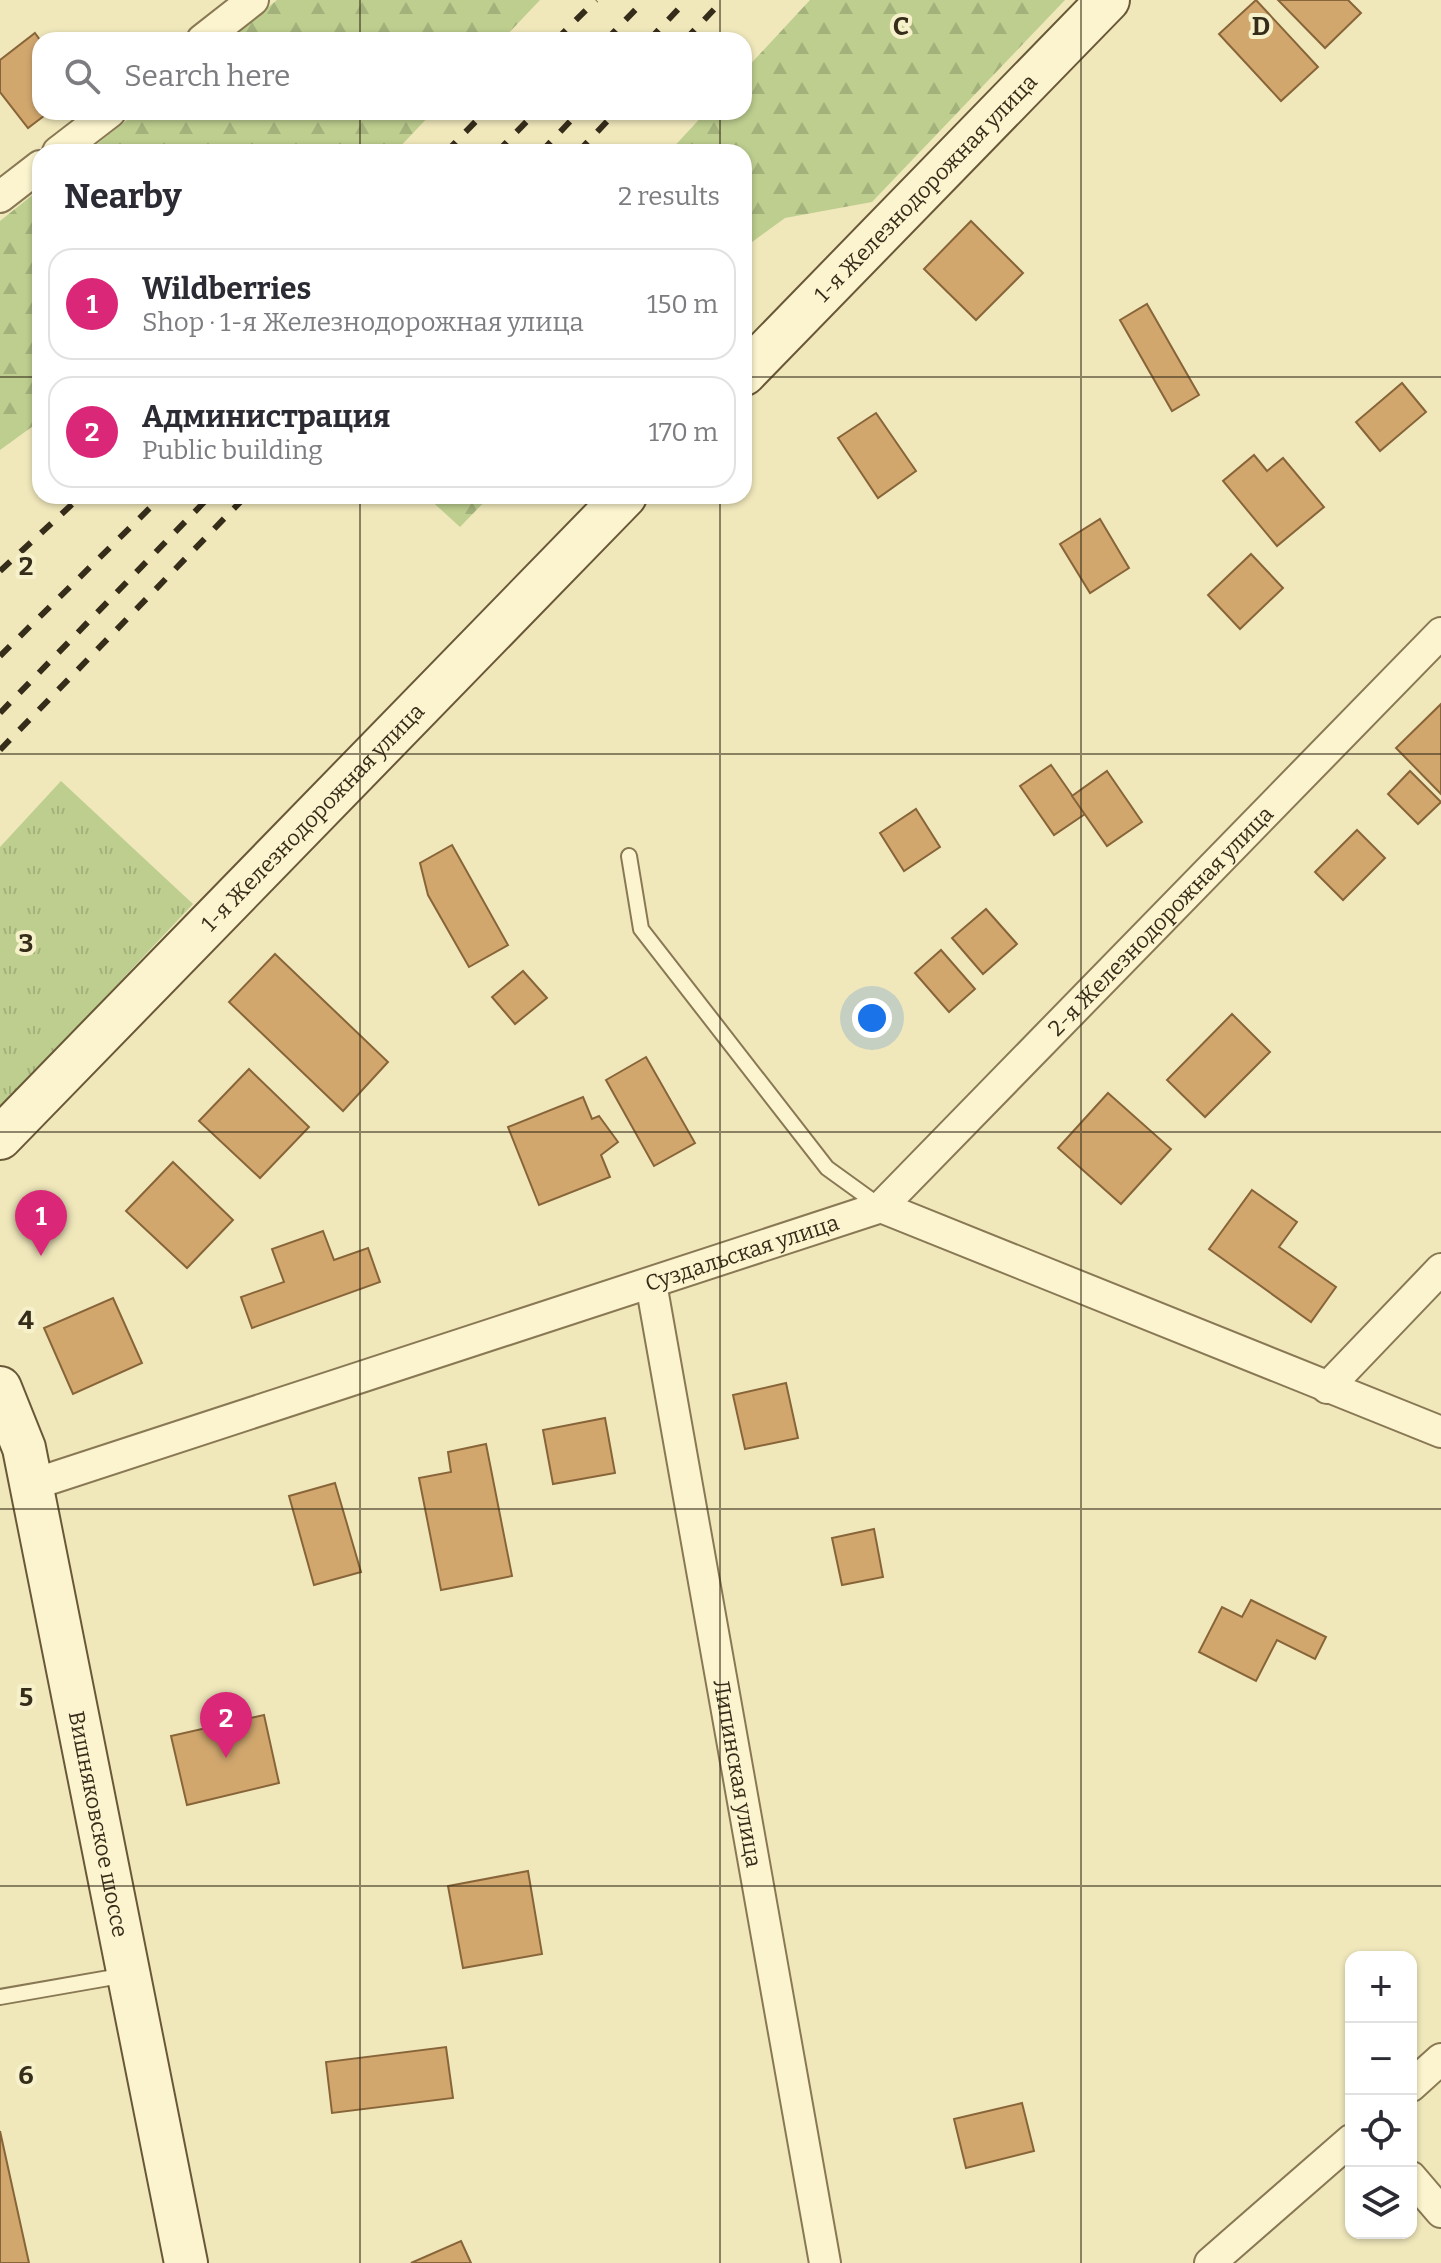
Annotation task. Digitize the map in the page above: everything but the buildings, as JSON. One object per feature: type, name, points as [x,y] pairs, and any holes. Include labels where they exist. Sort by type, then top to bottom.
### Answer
[{"type":"street","points":[[212,32],[253,0]]},
{"type":"street","name":"1-я Железнодорожная улица","points":[[752,366],[1108,0]]},
{"type":"street","points":[[68,144],[100,120]]},
{"type":"street","points":[[0,197],[32,172]]},
{"type":"street","name":"1-я Железнодорожная улица","points":[[0,1138],[359,758],[617,504]]},
{"type":"street","name":"2-я Железнодорожная улица","points":[[881,1207],[1441,633]]},
{"type":"street","points":[[881,1207],[1441,1432]]},
{"type":"street","name":"Суздальская улица","points":[[31,1485],[881,1207]]},
{"type":"street","points":[[1327,1388],[1441,1269]]},
{"type":"street","name":"Липинская улица","points":[[651,1283],[825,2263]]},
{"type":"street","name":"Вишняковское шоссе","points":[[0,1388],[24,1448],[186,2263]]},
{"type":"street","points":[[1417,2081],[1441,2059]]},
{"type":"street","points":[[1210,2263],[1345,2145]]},
{"type":"street","points":[[1417,2184],[1441,2212]]},
{"type":"lane","points":[[629,856],[641,929],[827,1168],[881,1207]]},
{"type":"lane","points":[[0,1997],[128,1974]]},
{"type":"green space","points":[[277,0],[540,0],[510,32],[237,32]]},
{"type":"green space","points":[[810,0],[1065,0],[872,202],[785,218],[752,242],[752,144],[676,144],[699,120],[752,120],[752,62]]},
{"type":"green space","points":[[127,120],[425,120],[403,144],[97,144]]},
{"type":"green space","points":[[32,195],[32,427],[0,450],[0,221]]},
{"type":"green space","points":[[435,504],[482,504],[460,527]]},
{"type":"green space","points":[[61,781],[193,904],[0,1109],[0,847]]},
{"type":"railway","points":[[564,32],[596,0]]},
{"type":"railway","points":[[614,32],[645,0]]},
{"type":"railway","points":[[657,32],[687,0]]},
{"type":"railway","points":[[693,32],[723,0]]},
{"type":"railway","points":[[454,144],[477,120]]},
{"type":"railway","points":[[505,144],[528,120]]},
{"type":"railway","points":[[549,144],[571,120]]},
{"type":"railway","points":[[586,144],[608,120]]},
{"type":"railway","points":[[0,571],[72,504]]},
{"type":"railway","points":[[0,656],[154,504]]},
{"type":"railway","points":[[0,713],[202,504]]},
{"type":"railway","points":[[0,750],[238,504]]},
{"type":"place","name":"Wildberries","points":[[41,1256]]},
{"type":"place","name":"Администрация","points":[[226,1758]]}]
